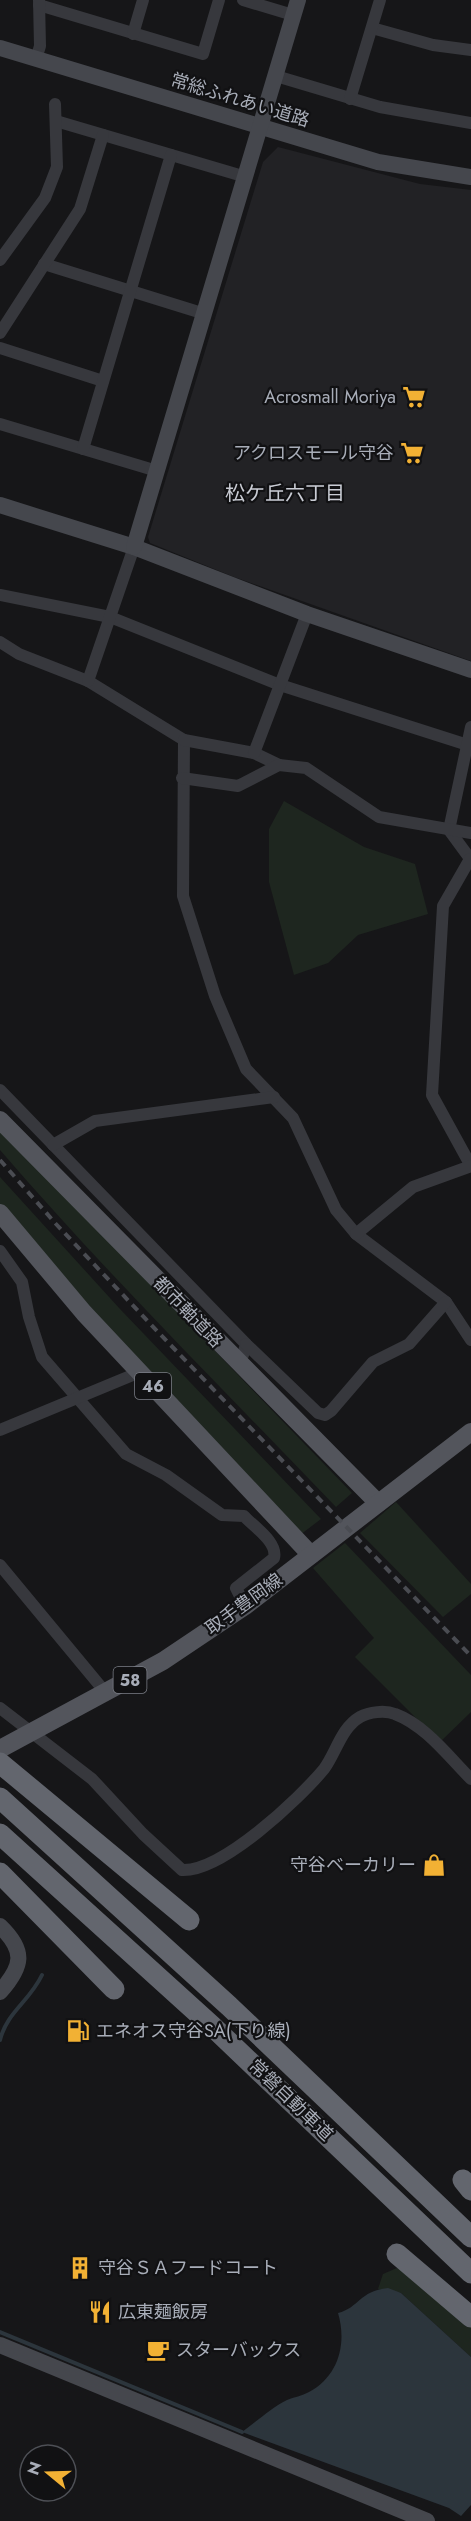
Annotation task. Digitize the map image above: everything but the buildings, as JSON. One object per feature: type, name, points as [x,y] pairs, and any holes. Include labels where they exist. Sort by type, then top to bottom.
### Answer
[{"type":"highway","points":[[0,1764],[189,1920]]},
{"type":"highway","name":"常磐自動車道","points":[[0,1798],[229,2006],[471,2237]]},
{"type":"highway","name":"常磐自動車道","points":[[0,1834],[212,2026],[471,2273]]},
{"type":"highway","points":[[0,1873],[114,1989]]},
{"type":"highway","points":[[397,2254],[471,2318]]},
{"type":"main road","name":"都市軸道路","points":[[0,1120],[378,1503]]},
{"type":"main road","name":"46","points":[[0,1213],[40,1264],[311,1555]]},
{"type":"main road","name":"取手豊岡線","points":[[4,1746],[163,1661],[245,1606],[471,1432]]},
{"type":"street","points":[[65,13],[69,0]]},
{"type":"street","points":[[133,34],[143,0]]},
{"type":"street","points":[[36,59],[40,46],[39,2],[65,13],[203,54],[219,0]]},
{"type":"street","points":[[88,681],[134,547],[296,8],[243,0]]},
{"type":"street","points":[[350,99],[380,0]]},
{"type":"street","points":[[372,28],[433,45],[471,50]]},
{"type":"street","name":"常総ふれあい道路","points":[[0,48],[378,162],[471,177]]},
{"type":"street","points":[[276,76],[403,113],[471,123]]},
{"type":"street","points":[[0,260],[45,198],[57,167],[55,104]]},
{"type":"street","points":[[56,121],[246,177]]},
{"type":"street","points":[[0,333],[80,209],[103,135]]},
{"type":"street","points":[[83,449],[171,155]]},
{"type":"street","points":[[45,264],[205,314]]},
{"type":"street","points":[[0,348],[103,381]]},
{"type":"street","points":[[0,424],[157,471]]},
{"type":"street","points":[[0,506],[134,547],[307,614],[471,670]]},
{"type":"street","points":[[0,595],[110,617],[280,684],[469,746]]},
{"type":"street","points":[[254,753],[307,614]]},
{"type":"street","points":[[0,642],[19,654],[88,681],[184,740],[254,753],[279,765],[306,768],[379,817],[471,833]]},
{"type":"street","points":[[449,830],[469,746],[471,727]]},
{"type":"street","points":[[184,740],[183,896],[215,996],[246,1069],[293,1118],[336,1210],[356,1234],[446,1302],[471,1340]]},
{"type":"street","points":[[182,778],[238,786],[279,765]]},
{"type":"street","points":[[356,1234],[413,1187],[471,1166],[432,1095],[443,906],[471,859],[449,830]]},
{"type":"street","points":[[0,1090],[246,1344],[318,1413],[325,1415],[332,1411],[373,1362],[409,1344],[446,1302]]},
{"type":"street","points":[[53,1145],[95,1121],[274,1097]]},
{"type":"street","points":[[0,1251],[22,1282],[29,1317],[42,1357],[126,1454],[166,1475],[222,1515],[244,1516],[271,1544],[275,1553],[274,1558],[236,1588],[245,1606]]},
{"type":"street","points":[[237,1362],[243,1355],[246,1344]]},
{"type":"street","points":[[0,1430],[140,1372]]},
{"type":"street","points":[[0,1565],[106,1693]]},
{"type":"street","points":[[0,1708],[92,1779],[143,1834],[182,1870],[204,1867],[242,1845],[325,1768],[337,1743],[359,1717],[380,1712],[394,1713],[414,1724],[471,1779]]},
{"type":"street","points":[[0,1926],[14,1941],[19,1955],[18,1968],[0,1992]]},
{"type":"street","points":[[0,2345],[427,2521]]},
{"type":"shaded area","points":[[278,147],[420,184],[471,190],[471,661],[234,577],[150,543],[148,537],[263,162]]},
{"type":"shaded area","points":[[284,801],[364,847],[415,864],[428,914],[358,935],[328,963],[294,975],[269,882],[269,829]]},
{"type":"shaded area","points":[[0,1128],[352,1493],[336,1507],[208,1375],[82,1242],[0,1150]]},
{"type":"shaded area","points":[[0,1177],[120,1309],[321,1519],[300,1535],[175,1404],[0,1206]]},
{"type":"shaded area","points":[[396,1502],[471,1584],[471,1594],[443,1617],[360,1533]]},
{"type":"shaded area","points":[[345,1543],[471,1675],[471,1712],[440,1742],[355,1657],[374,1638],[313,1568]]},
{"type":"shaded area","points":[[397,2268],[409,2273],[471,2327],[471,2357],[401,2293],[378,2289],[383,2274]]},
{"type":"shaded area","points":[[388,2288],[401,2293],[471,2357],[471,2505],[461,2516],[449,2508],[242,2432],[281,2403],[319,2385],[334,2368],[341,2347],[341,2324],[338,2313],[345,2311],[371,2292]]},
{"type":"waterway","points":[[0,2040],[13,2014],[31,1993],[42,1975]]},
{"type":"waterway","points":[[0,2332],[242,2432]]},
{"type":"railway","points":[[0,1160],[56,1224],[158,1332],[471,1656]]},
{"type":"place","name":"Acrosmall Moriya","points":[[414,397]]},
{"type":"place","name":"アクロスモール守谷","points":[[412,453]]},
{"type":"place","name":"守谷ベーカリー","points":[[434,1865]]},
{"type":"place","name":"エネオス守谷SA(下り線)","points":[[78,2031]]},
{"type":"place","name":"守谷ＳＡフードコート","points":[[80,2268]]},
{"type":"place","name":"広東麺飯房","points":[[100,2312]]},
{"type":"place","name":"スターバックス","points":[[158,2350]]},
{"type":"district","name":"松ケ丘六丁目","points":[[285,493]]}]
